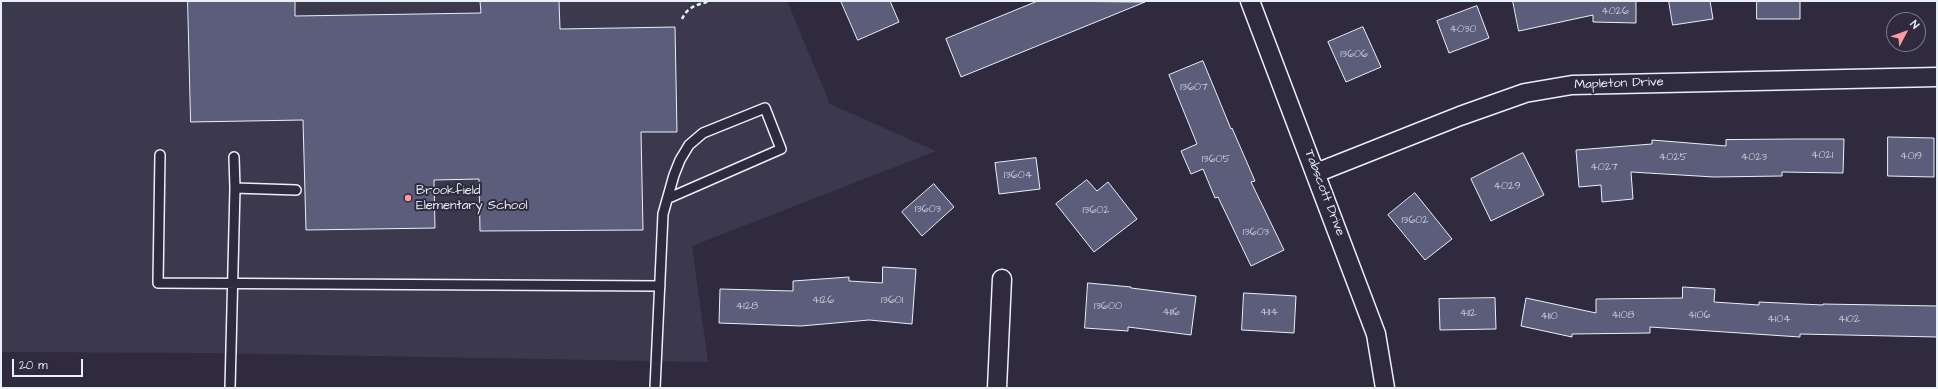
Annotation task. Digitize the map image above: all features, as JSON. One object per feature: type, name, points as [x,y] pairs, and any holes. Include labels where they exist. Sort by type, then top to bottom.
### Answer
[{"type":"street","name":"Tabscott Drive","points":[[1250,1],[1376,334],[1385,388]]},
{"type":"street","name":"Mapleton Drive","points":[[1316,173],[1460,116],[1525,93],[1572,85],[1937,76]]},
{"type":"street","points":[[998,388],[1002,279]]},
{"type":"lane","points":[[655,388],[663,214],[669,198],[674,175],[680,160],[689,145],[702,133],[765,108],[782,149],[669,198]]},
{"type":"lane","points":[[160,155],[158,283],[660,286]]},
{"type":"lane","points":[[230,388],[235,188],[234,156]]},
{"type":"lane","points":[[235,188],[296,190]]},
{"type":"path","points":[[682,19],[685,12],[691,6],[710,1]]},
{"type":"shaded area","name":"Brookfield Elementary School","points":[[1,1],[787,1],[830,104],[936,151],[692,246],[708,362],[206,353],[1,352]]},
{"type":"building","points":[[188,1],[295,1],[295,16],[481,13],[480,1],[559,1],[560,29],[675,27],[677,132],[641,132],[643,230],[480,231],[479,179],[434,180],[435,228],[306,230],[303,120],[191,122]]},
{"type":"building","points":[[841,1],[890,1],[899,22],[858,40]]},
{"type":"building","points":[[1038,1],[1145,2],[961,77],[946,39]]},
{"type":"building","points":[[1513,1],[1636,1],[1636,23],[1593,22],[1593,15],[1519,31]]},
{"type":"building","points":[[1669,1],[1710,1],[1713,19],[1673,25]]},
{"type":"building","points":[[1757,1],[1800,1],[1800,19],[1757,19]]},
{"type":"building","points":[[1477,6],[1489,38],[1449,53],[1437,21]]},
{"type":"building","points":[[1363,27],[1381,67],[1346,82],[1328,42]]},
{"type":"building","points":[[1203,61],[1231,129],[1232,128],[1255,181],[1251,182],[1284,250],[1251,266],[1218,197],[1215,198],[1203,169],[1191,174],[1181,151],[1197,144],[1169,75]]},
{"type":"building","points":[[1888,137],[1934,138],[1934,177],[1888,176]]},
{"type":"building","points":[[1844,139],[1843,173],[1782,172],[1782,176],[1714,177],[1631,172],[1633,199],[1602,202],[1601,185],[1579,187],[1576,150],[1652,144],[1652,140],[1726,146],[1726,140]]},
{"type":"building","points":[[1523,153],[1544,195],[1491,221],[1471,179]]},
{"type":"building","points":[[1036,158],[1040,189],[999,194],[995,163]]},
{"type":"building","points":[[1087,180],[1097,191],[1108,182],[1137,219],[1094,252],[1056,204]]},
{"type":"building","points":[[934,184],[954,207],[922,236],[902,212]]},
{"type":"building","points":[[1415,193],[1452,239],[1425,260],[1388,215]]},
{"type":"building","points":[[883,267],[916,269],[912,324],[869,320],[801,326],[719,323],[720,289],[793,291],[793,281],[849,277],[849,281],[882,283]]},
{"type":"building","points":[[1088,283],[1196,296],[1191,335],[1128,327],[1128,331],[1085,328]]},
{"type":"building","points":[[1683,287],[1715,289],[1714,302],[1759,305],[1759,302],[1823,305],[1937,306],[1937,337],[1800,334],[1800,337],[1650,327],[1650,333],[1572,334],[1572,337],[1521,326],[1526,298],[1596,313],[1596,299],[1682,298]]},
{"type":"building","points":[[1244,293],[1296,296],[1294,333],[1242,330]]},
{"type":"building","points":[[1495,298],[1496,329],[1440,330],[1439,299]]},
{"type":"place","name":"Brookfield Elementary School","points":[[408,198]]}]
